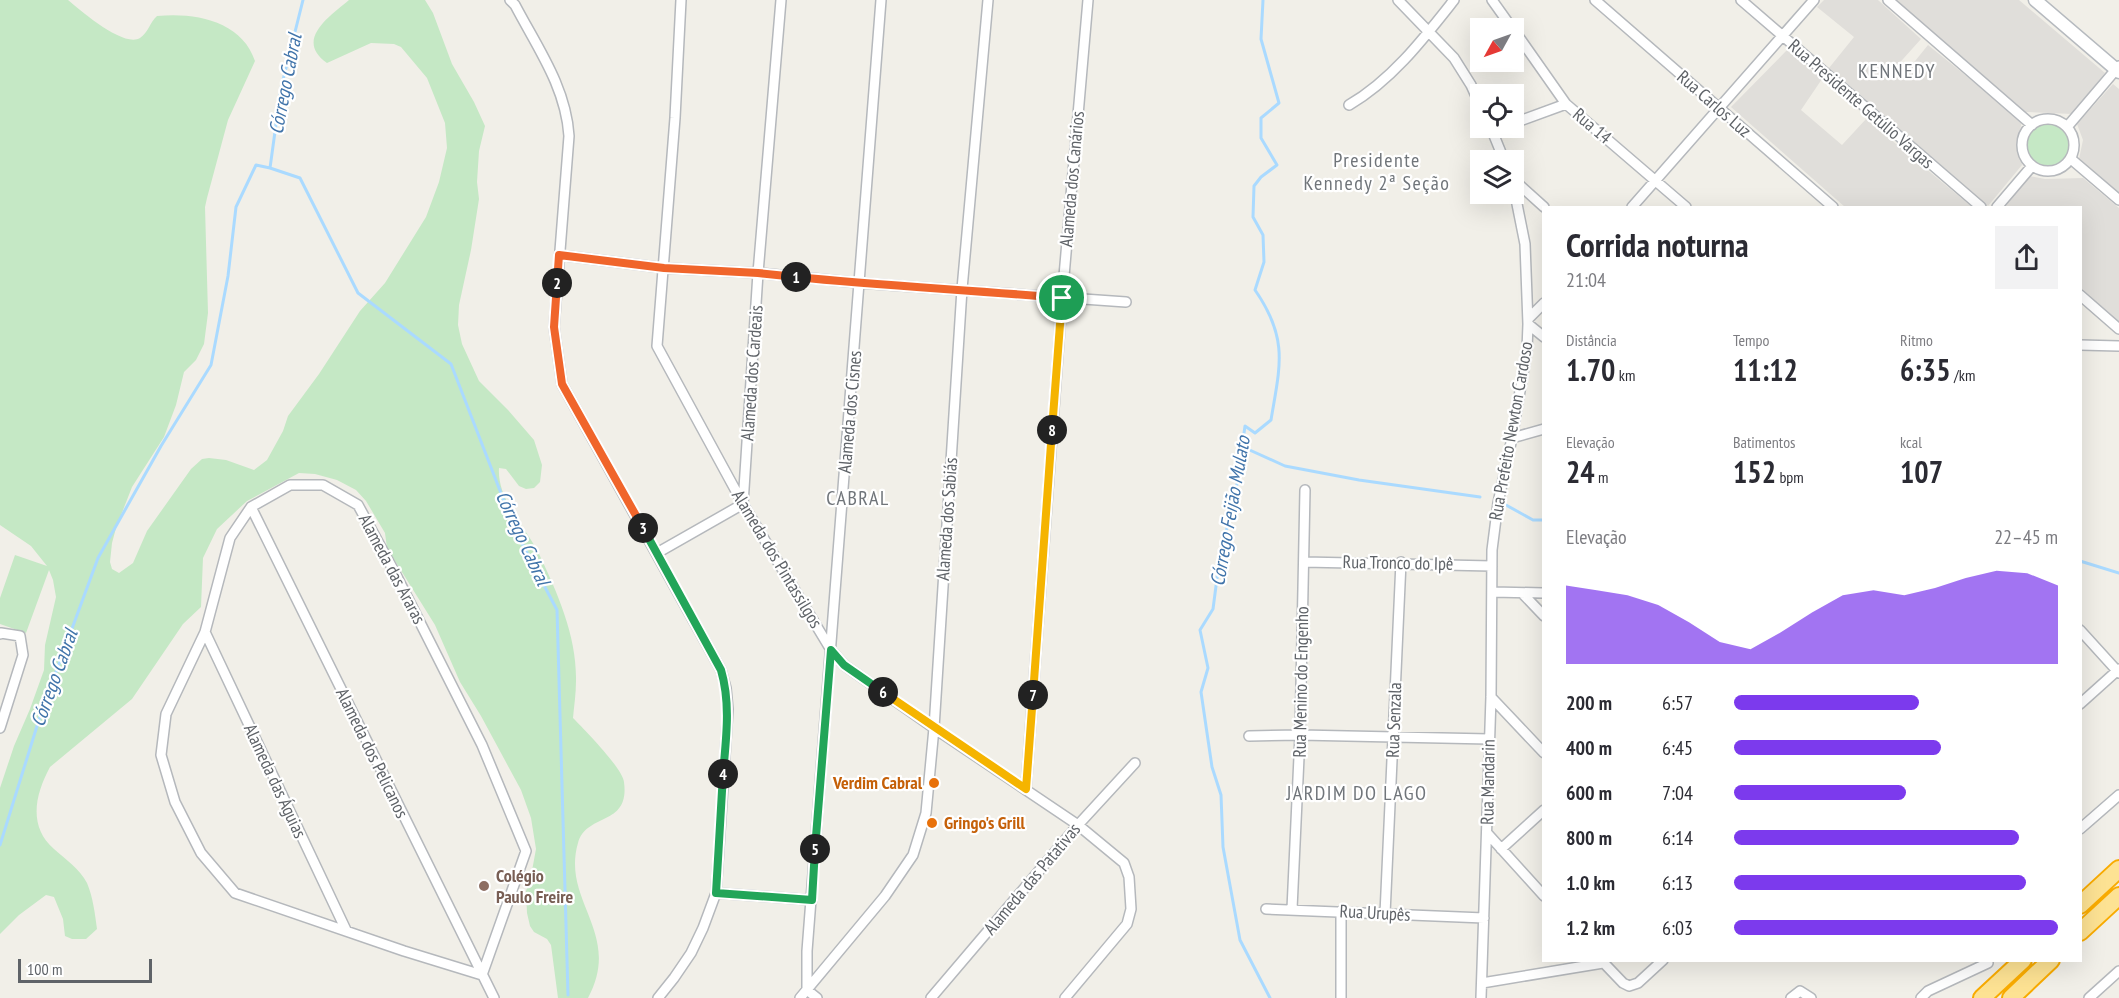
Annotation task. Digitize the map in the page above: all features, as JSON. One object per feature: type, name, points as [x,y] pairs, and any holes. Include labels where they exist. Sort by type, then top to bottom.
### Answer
[{"type":"highway","points":[[2082,903],[2119,869]]},
{"type":"highway","points":[[2082,930],[2119,896]]},
{"type":"highway","points":[[1982,998],[2021,962]]},
{"type":"highway","points":[[2011,998],[2049,962]]},
{"type":"main road","points":[[2035,0],[2118,69]]},
{"type":"street","name":"Alameda dos Pintassilgos","points":[[681,0],[675,118],[657,346],[744,504],[831,650],[844,665],[1078,825],[1124,863],[1129,877],[1131,909],[1127,924],[1065,998]]},
{"type":"street","name":"Alameda dos Cardeais","points":[[744,504],[758,273],[781,0]]},
{"type":"street","name":"Alameda dos Cisnes","points":[[807,990],[807,951],[881,0]]},
{"type":"street","name":"Alameda dos Sabiás","points":[[800,998],[885,896],[913,855],[926,813],[934,728],[962,289],[988,0]]},
{"type":"street","name":"Alameda dos Canários","points":[[1026,789],[1062,298],[1088,0]]},
{"type":"street","points":[[1398,0],[1454,58],[1470,84]]},
{"type":"street","points":[[1349,105],[1379,85],[1430,31],[1454,0]]},
{"type":"street","name":"Rua 14","points":[[1492,0],[1505,18]]},
{"type":"street","name":"Rua Carlos Luz","points":[[1595,0],[1832,206]]},
{"type":"street","name":"Rua Presidente Getúlio Vargas","points":[[1742,0],[1980,206]]},
{"type":"street","points":[[1633,206],[1814,0]]},
{"type":"street","points":[[1888,0],[2032,125]]},
{"type":"street","points":[[513,2],[557,84],[568,118],[554,327],[562,384],[721,670],[726,688],[728,709],[716,893],[704,928],[691,953],[658,998]]},
{"type":"street","name":"Rua 14","points":[[1524,45],[1566,104],[1685,206]]},
{"type":"street","points":[[2067,127],[2118,69]]},
{"type":"street","points":[[1524,119],[1566,104]]},
{"type":"street","points":[[2053,120],[2067,127],[2074,142],[2071,159],[2058,170],[2049,171],[2032,166],[2022,146],[2023,138],[2032,125],[2038,121],[2053,120]]},
{"type":"street","points":[[2071,159],[2119,200]]},
{"type":"street","points":[[1998,206],[2032,166]]},
{"type":"street","points":[[1524,189],[1543,206]]},
{"type":"street","name":"Rua Prefeito Newton Cardoso","points":[[1492,566],[1498,503],[1527,351],[1525,244],[1517,204]]},
{"type":"street","points":[[559,255],[664,268],[758,273],[860,284],[962,289],[1126,302]]},
{"type":"street","points":[[2082,297],[2119,329]]},
{"type":"street","points":[[1542,305],[1528,322],[1542,335]]},
{"type":"street","points":[[2082,345],[2119,346]]},
{"type":"street","points":[[1512,438],[1542,430]]},
{"type":"street","name":"Alameda das Araras","points":[[290,485],[323,485],[358,505],[482,745],[526,851],[482,975],[234,893],[201,853],[175,802],[162,755],[166,714],[205,632],[230,538],[251,507],[290,485]]},
{"type":"street","name":"Rua Menino do Engenho","points":[[1292,909],[1300,735],[1305,490]]},
{"type":"street","points":[[657,553],[744,504]]},
{"type":"street","name":"Alameda dos Pelicanos","points":[[251,507],[494,998]]},
{"type":"street","name":"Rua Tronco do Ipê","points":[[1304,562],[1401,562],[1492,566]]},
{"type":"street","name":"Rua Senzala","points":[[1385,914],[1401,562]]},
{"type":"street","name":"Rua Mandarin","points":[[1481,998],[1491,697],[1492,566]]},
{"type":"street","points":[[1493,592],[1542,593]]},
{"type":"street","points":[[1522,593],[1542,614]]},
{"type":"street","name":"Alameda das Águias","points":[[205,632],[345,930]]},
{"type":"street","points":[[2082,632],[2118,671],[2082,702]]},
{"type":"street","points":[[0,634],[20,636],[23,655],[0,728]]},
{"type":"street","points":[[1491,697],[1542,751]]},
{"type":"street","points":[[1249,736],[1489,739]]},
{"type":"street","name":"Alameda das Patativas","points":[[931,998],[1078,825],[1135,763]]},
{"type":"street","points":[[2082,827],[2119,795]]},
{"type":"street","points":[[1501,849],[1542,812]]},
{"type":"street","points":[[1487,833],[1542,894]]},
{"type":"street","points":[[716,893],[812,900]]},
{"type":"street","name":"Rua Urupês","points":[[1266,909],[1484,918]]},
{"type":"street","points":[[1341,911],[1341,998]]},
{"type":"street","points":[[1482,983],[1602,962],[1623,983],[1633,986],[1661,962]]},
{"type":"street","points":[[1921,998],[1928,991],[1987,962],[2002,980]]},
{"type":"street","points":[[2089,998],[2119,971]]},
{"type":"street","points":[[807,990],[817,998]]},
{"type":"street","points":[[1791,998],[1800,991],[1811,998]]},
{"type":"shaded area","points":[[1824,0],[1878,0],[1921,39],[1895,68],[1903,76],[1928,45],[2022,121],[2017,145],[2022,165],[1988,206],[1829,68],[1854,37],[1817,7]]},
{"type":"shaded area","points":[[1896,0],[2019,0],[2105,73],[2072,114],[2026,112]]},
{"type":"shaded area","points":[[1787,50],[1822,79],[1801,110],[1842,145],[1866,119],[1971,206],[1844,206],[1731,107]]},
{"type":"shaded area","points":[[2113,84],[2119,89],[2119,193],[2079,159],[2083,140],[2077,124]]},
{"type":"shaded area","points":[[2029,176],[2045,179],[2083,178],[2119,208],[2119,324],[2082,290],[2082,206],[2006,206]]},
{"type":"green space","points":[[0,0],[68,0],[103,27],[133,40],[143,36],[157,16],[201,18],[228,28],[240,37],[249,47],[255,61],[228,120],[205,207],[208,313],[204,344],[196,360],[184,372],[176,405],[164,437],[132,487],[116,528],[110,562],[112,569],[119,573],[133,563],[147,531],[191,469],[202,459],[226,460],[254,470],[267,460],[283,431],[288,416],[319,374],[360,311],[385,283],[426,217],[439,182],[447,148],[445,123],[427,78],[401,47],[394,44],[371,43],[327,63],[314,46],[314,37],[325,21],[349,0],[425,0],[433,13],[452,64],[485,126],[479,151],[477,182],[479,199],[459,305],[458,325],[462,344],[479,381],[534,440],[542,465],[540,482],[534,488],[526,489],[519,486],[506,469],[499,468],[500,480],[507,502],[539,554],[570,632],[576,686],[573,718],[610,759],[624,782],[621,806],[583,833],[578,843],[575,864],[577,883],[596,936],[599,955],[597,975],[588,998],[558,998],[551,945],[530,926],[526,891],[536,849],[531,818],[521,790],[460,682],[435,625],[387,548],[385,533],[366,501],[356,490],[337,480],[315,474],[299,473],[247,501],[217,529],[203,558],[201,607],[183,624],[132,699],[50,767],[38,799],[37,820],[46,840],[87,883],[97,929],[86,939],[72,939],[65,936],[63,919],[54,897],[46,895],[19,915],[0,934],[0,788],[44,670],[45,645],[56,597],[49,570],[26,633],[0,624],[0,598],[15,555],[47,566],[31,546],[0,525]]},
{"type":"green space","points":[[2049,124],[2064,131],[2071,146],[2064,161],[2049,168],[2034,161],[2027,146],[2034,131]]},
{"type":"waterway","name":"Córrego Cabral","points":[[0,845],[42,710],[98,558],[161,446],[211,365],[228,276],[236,207],[256,165],[270,168],[281,88],[303,0]]},
{"type":"waterway","name":"Córrego Feijão Mulato","points":[[1263,0],[1261,39],[1279,103],[1261,118],[1261,138],[1277,165],[1261,177],[1254,186],[1253,217],[1263,235],[1264,262],[1255,290],[1273,323],[1277,338],[1279,368],[1271,420],[1255,433],[1245,426],[1237,484],[1219,563],[1213,609],[1200,630],[1208,668],[1201,692],[1212,767],[1221,795],[1223,847],[1240,940],[1270,998]]},
{"type":"waterway","name":"Córrego Cabral","points":[[270,168],[300,178],[358,293],[451,364],[516,532],[557,610],[568,995]]},
{"type":"waterway","points":[[1243,447],[1285,466],[1359,480],[1480,497]]},
{"type":"waterway","points":[[1506,505],[1533,520],[1542,520]]},
{"type":"waterway","points":[[2082,562],[2119,573]]},
{"type":"place","name":"Verdim Cabral","points":[[934,783]]},
{"type":"place","name":"Gringo's Grill","points":[[932,823]]},
{"type":"place","name":"Colégio Paulo Freire","points":[[484,886]]},
{"type":"district","name":"KENNEDY","points":[[1897,71]]},
{"type":"district","name":"Presidente Kennedy 2ª Seção","points":[[1377,172]]},
{"type":"district","name":"CABRAL","points":[[858,498]]},
{"type":"district","name":"JARDIM DO LAGO","points":[[1357,793]]},
{"type":"route","points":[[559,255],[664,268],[758,273],[860,284],[962,289],[1062,298],[1026,789],[844,665],[831,650],[812,900],[716,893],[728,709],[726,688],[721,670],[562,384],[554,327],[559,255]]}]
